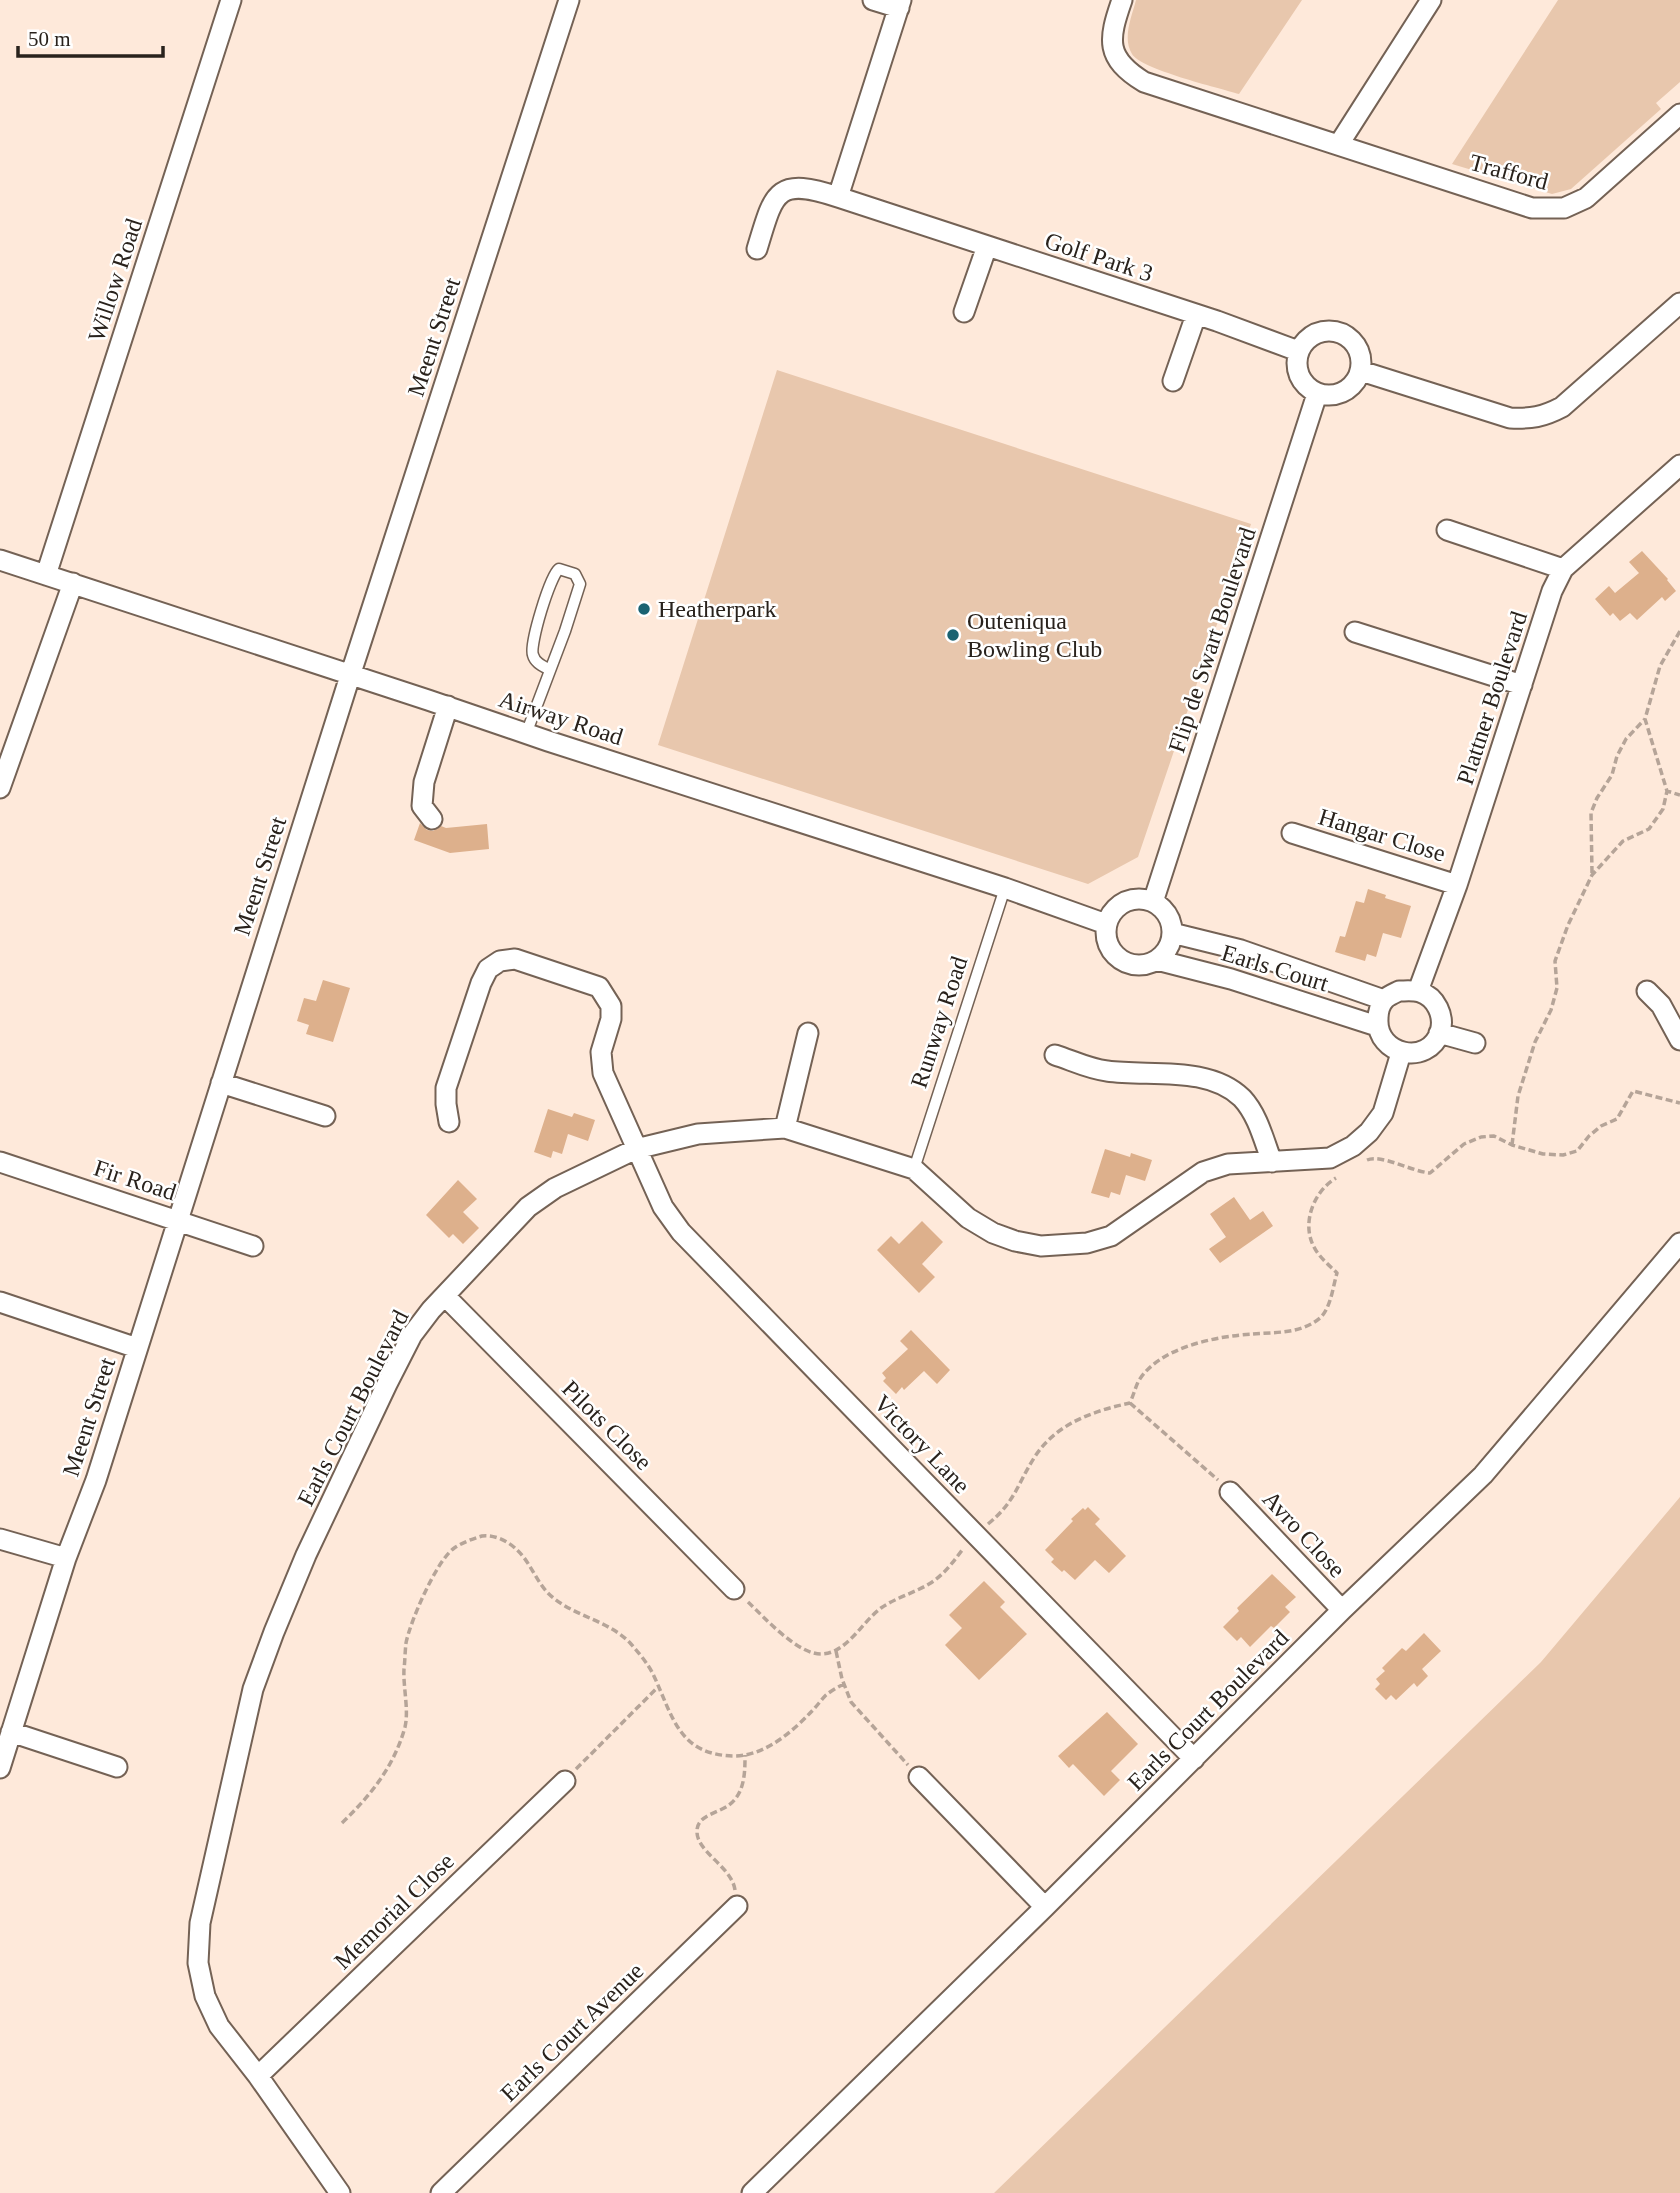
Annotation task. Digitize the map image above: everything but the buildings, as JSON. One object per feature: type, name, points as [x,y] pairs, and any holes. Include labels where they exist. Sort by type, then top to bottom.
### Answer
[{"type":"street","name":"Willow Road","points":[[46,575],[231,0]]},
{"type":"street","name":"Meent Street","points":[[0,1768],[66,1558],[96,1480],[350,676],[569,0]]},
{"type":"street","points":[[838,197],[900,4],[873,0]]},
{"type":"street","name":"Trafford","points":[[1122,0],[1111,41],[1115,58],[1126,71],[1144,82],[1532,208],[1564,208],[1586,198],[1680,114]]},
{"type":"street","points":[[1339,144],[1431,0]]},
{"type":"street","name":"Golf Park 3","points":[[757,249],[771,202],[785,189],[809,187],[1298,351]]},
{"type":"street","points":[[964,312],[986,246]]},
{"type":"street","points":[[1362,371],[1510,418],[1532,419],[1562,407],[1680,303]]},
{"type":"street","points":[[1173,381],[1196,315]]},
{"type":"street","points":[[1335,331],[1356,344],[1362,354],[1362,371],[1352,384],[1341,392],[1317,394],[1305,385],[1299,375],[1296,363],[1298,351],[1305,341],[1317,333],[1335,331]]},
{"type":"street","name":"Flip de Swart Boulevard","points":[[1153,902],[1317,394]]},
{"type":"street","name":"Plattner Boulevard","points":[[1419,991],[1457,885],[1552,591],[1563,569],[1680,465]]},
{"type":"street","points":[[1447,530],[1563,569]]},
{"type":"street","name":"Airway Road","points":[[0,560],[526,734],[1005,888],[1106,924]]},
{"type":"street","points":[[0,788],[73,583]]},
{"type":"street","points":[[1355,632],[1522,685]]},
{"type":"street","points":[[432,819],[422,806],[424,782],[448,706]]},
{"type":"street","name":"Hangar Close","points":[[1292,833],[1457,885]]},
{"type":"street","points":[[1142,898],[1153,902],[1167,914],[1172,933],[1168,948],[1157,960],[1142,965],[1127,963],[1114,954],[1106,940],[1106,924],[1119,905],[1130,899],[1142,898]]},
{"type":"street","name":"Earls Court","points":[[1172,933],[1241,950],[1384,1000]]},
{"type":"street","name":"Victory Lane","points":[[449,1122],[446,1088],[488,968],[500,961],[515,959],[598,987],[611,1006],[611,1018],[601,1052],[603,1073],[663,1207],[681,1232],[1194,1759]]},
{"type":"street","name":"Earls Court","points":[[1157,960],[1227,978],[1377,1026]]},
{"type":"street","points":[[1399,991],[1419,991],[1430,997],[1438,1007],[1441,1020],[1439,1033],[1432,1045],[1421,1052],[1401,1053],[1383,1041],[1377,1026],[1378,1014],[1384,1000],[1399,991]]},
{"type":"street","points":[[1647,991],[1661,1005],[1680,1041]]},
{"type":"street","points":[[785,1128],[808,1033]]},
{"type":"street","points":[[1439,1033],[1475,1043]]},
{"type":"street","name":"Earls Court Boulevard","points":[[340,2193],[258,2076],[219,2026],[205,1996],[198,1963],[200,1923],[253,1689],[306,1555],[387,1384],[412,1335],[444,1296],[528,1208],[555,1188],[636,1149],[698,1134],[785,1128],[914,1169],[968,1218],[993,1233],[1041,1247],[1087,1243],[1111,1236],[1203,1172],[1228,1164],[1330,1158],[1353,1146],[1370,1132],[1382,1112],[1401,1053]]},
{"type":"street","points":[[1055,1055],[1104,1071],[1184,1075],[1226,1087],[1241,1097],[1253,1112],[1272,1162]]},
{"type":"street","points":[[221,1083],[325,1116]]},
{"type":"street","name":"Fir Road","points":[[0,1162],[253,1246]]},
{"type":"street","name":"Earls Court Boulevard","points":[[752,2193],[1045,1907],[1342,1610],[1483,1475],[1680,1243]]},
{"type":"street","name":"Pilots Close","points":[[444,1296],[734,1589]]},
{"type":"street","points":[[0,1303],[137,1348]]},
{"type":"street","name":"Avro Close","points":[[1230,1492],[1342,1610]]},
{"type":"street","points":[[0,1539],[66,1558]]},
{"type":"street","points":[[11,1732],[117,1767]]},
{"type":"street","points":[[919,1777],[1045,1907]]},
{"type":"street","name":"Memorial Close","points":[[258,2076],[565,1781]]},
{"type":"street","name":"Earls Court Avenue","points":[[441,2193],[737,1906]]},
{"type":"lane","points":[[526,734],[550,670],[580,584],[575,574],[559,569],[547,591],[532,650],[536,660],[550,670]]},
{"type":"lane","name":"Runway Road","points":[[914,1169],[1005,888]]},
{"type":"path","points":[[1592,875],[1591,813],[1612,775],[1626,739],[1645,719],[1660,666],[1680,631]]},
{"type":"path","points":[[1512,1145],[1518,1096],[1535,1042],[1551,1010],[1557,988],[1555,961],[1568,925],[1592,875],[1623,841],[1649,829],[1663,809],[1667,791],[1645,719]]},
{"type":"path","points":[[1667,791],[1680,795]]},
{"type":"path","points":[[1361,1164],[1372,1158],[1387,1160],[1415,1172],[1430,1173],[1464,1144],[1481,1137],[1494,1136],[1512,1145],[1543,1154],[1563,1155],[1577,1151],[1601,1126],[1617,1119],[1633,1091],[1680,1103]]},
{"type":"path","points":[[1130,1402],[1139,1381],[1157,1363],[1188,1345],[1229,1336],[1289,1332],[1321,1317],[1327,1307],[1337,1273],[1315,1249],[1309,1235],[1312,1209],[1318,1193],[1341,1175]]},
{"type":"path","points":[[734,1589],[789,1639],[804,1649],[821,1655],[836,1651],[882,1607],[930,1584],[946,1571],[976,1533],[1004,1511],[1047,1440],[1063,1427],[1080,1419],[1130,1402]]},
{"type":"path","points":[[1130,1402],[1230,1492]]},
{"type":"path","points":[[342,1823],[367,1799],[385,1774],[398,1747],[406,1724],[406,1642],[432,1579],[451,1550],[485,1535],[505,1541],[518,1550],[549,1595],[572,1611],[601,1623],[630,1643],[652,1671],[682,1735],[699,1747],[737,1756],[757,1752],[800,1723],[826,1695],[844,1684]]},
{"type":"path","points":[[836,1651],[851,1702],[919,1777]]},
{"type":"path","points":[[565,1781],[658,1687]]},
{"type":"path","points":[[737,1906],[733,1880],[701,1843],[696,1832],[699,1824],[711,1813],[729,1805],[741,1789],[745,1754]]},
{"type":"shaded area","points":[[1136,0],[1302,0],[1239,94],[1164,72],[1138,60],[1132,54],[1128,41]]},
{"type":"shaded area","points":[[1558,0],[1680,0],[1680,82],[1656,103],[1661,109],[1571,189],[1552,194],[1452,164]]},
{"type":"shaded area","name":"Outeniqua Bowling Club","points":[[777,370],[1251,524],[1138,857],[1088,884],[658,745]]},
{"type":"shaded area","points":[[1680,1497],[1680,2193],[994,2193],[1541,1662]]},
{"type":"place","name":"Heatherpark","points":[[644,609]]},
{"type":"place","name":"Outeniqua Bowling Club","points":[[953,635]]}]
